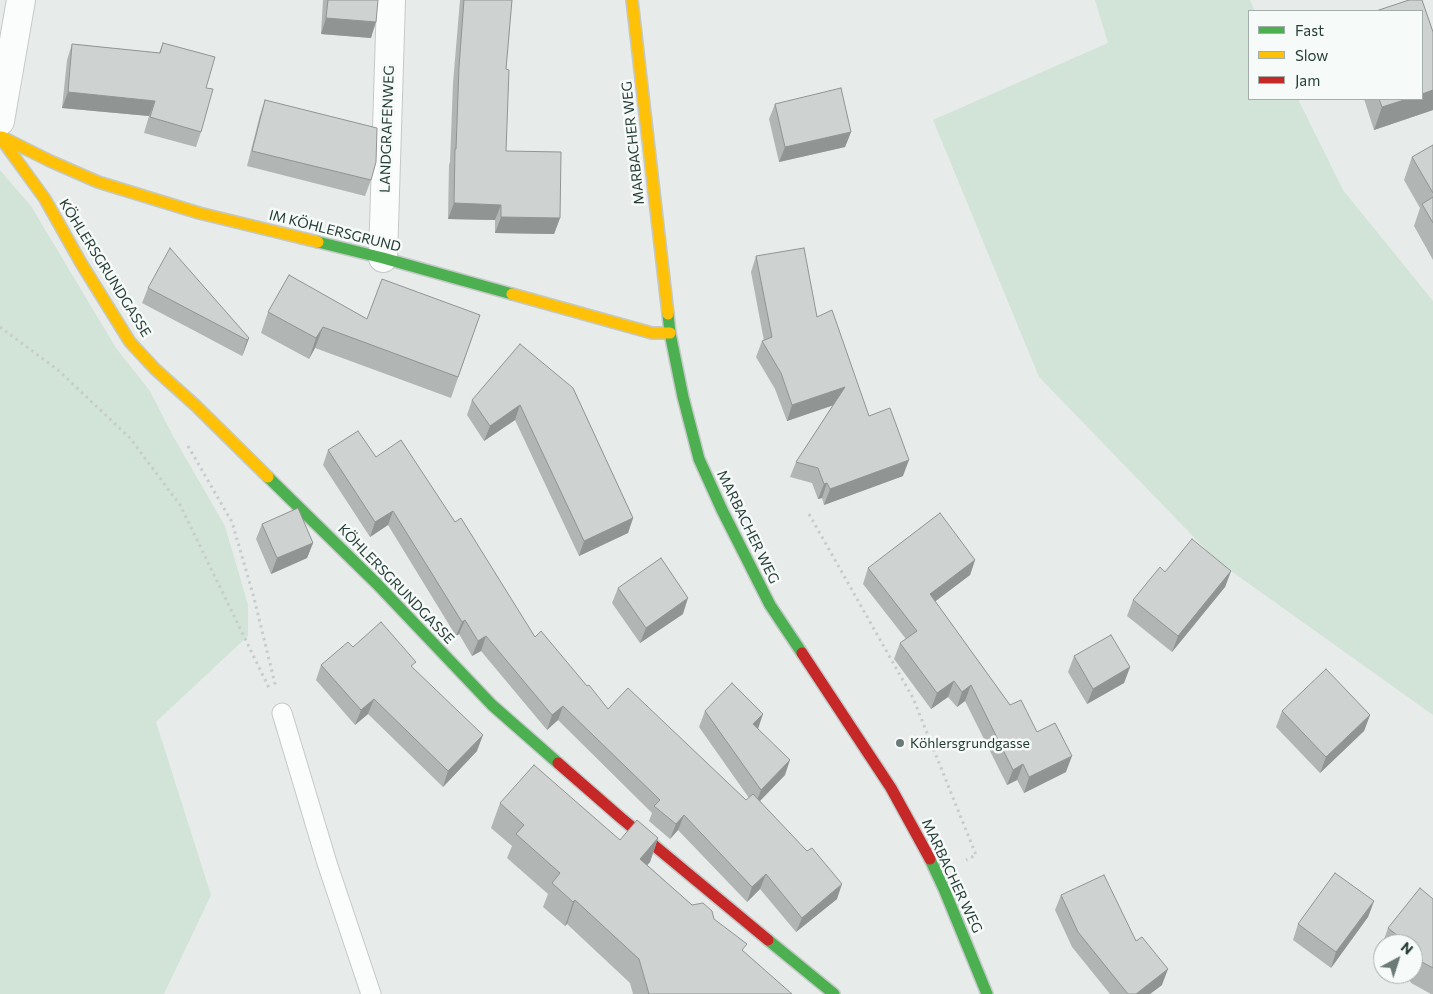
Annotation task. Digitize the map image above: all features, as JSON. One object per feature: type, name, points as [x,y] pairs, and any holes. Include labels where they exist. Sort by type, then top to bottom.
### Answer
[{"type":"street","points":[[0,121],[21,0]]},
{"type":"street","name":"LANDGRAFENWEG","points":[[383,258],[391,0]]},
{"type":"street","name":"MARBACHER WEG","points":[[632,0],[670,332],[683,397],[699,459],[726,518],[770,605],[892,788],[944,889],[987,994]]},
{"type":"street","name":"IM KÖHLERSGRUND","points":[[0,136],[98,182],[200,213],[383,258],[652,333],[670,332]]},
{"type":"street","name":"KÖHLERSGRUNDGASSE","points":[[0,136],[45,199],[81,263],[130,342],[155,369],[195,405],[377,584],[492,705],[620,818],[834,994]]},
{"type":"lane","points":[[282,713],[371,994]]},
{"type":"path","points":[[0,327],[58,370],[130,438],[180,505],[282,713]]},
{"type":"path","points":[[185,441],[232,522],[254,598],[282,713]]},
{"type":"path","points":[[810,514],[914,698],[976,855],[936,874]]},
{"type":"green space","points":[[1095,0],[1250,0],[1255,10],[1248,10],[1248,100],[1298,100],[1343,190],[1433,301],[1433,715],[1217,561],[1039,377],[933,120],[1108,43]]},
{"type":"green space","points":[[0,170],[31,206],[116,348],[150,391],[173,436],[225,526],[248,605],[248,636],[156,722],[211,895],[164,994],[0,994]]},
{"type":"building","points":[[328,0],[378,0],[376,22],[326,18]]},
{"type":"building","points":[[464,0],[512,0],[506,69],[509,70],[506,151],[561,152],[560,218],[501,217],[501,205],[454,203],[459,67]]},
{"type":"building","points":[[1409,0],[1422,0],[1433,32],[1433,90],[1423,94],[1423,10],[1379,10]]},
{"type":"building","points":[[163,43],[215,57],[206,88],[213,89],[201,132],[150,117],[155,101],[68,92],[72,44],[160,53]]},
{"type":"building","points":[[841,88],[851,132],[785,147],[775,104]]},
{"type":"building","points":[[265,100],[377,128],[376,162],[371,180],[252,151]]},
{"type":"building","points":[[1379,100],[1404,100],[1382,107]]},
{"type":"building","points":[[1433,145],[1433,193],[1412,157]]},
{"type":"building","points":[[1433,197],[1433,223],[1422,204]]},
{"type":"building","points":[[170,248],[249,338],[247,340],[148,288]]},
{"type":"building","points":[[804,248],[817,317],[832,310],[869,416],[890,408],[909,460],[830,489],[827,483],[824,484],[818,468],[796,462],[845,387],[792,405],[781,373],[762,341],[772,337],[756,256]]},
{"type":"building","points":[[289,275],[367,319],[382,279],[480,315],[458,377],[323,327],[316,338],[268,312]]},
{"type":"building","points":[[520,344],[573,388],[633,518],[584,541],[520,405],[490,426],[472,400]]},
{"type":"building","points":[[358,431],[376,457],[401,440],[455,522],[461,518],[535,637],[541,631],[608,709],[628,688],[746,800],[753,794],[807,851],[812,848],[842,884],[802,918],[766,874],[752,887],[684,815],[676,824],[654,806],[660,800],[563,706],[552,715],[486,636],[478,641],[465,620],[462,622],[393,511],[375,522],[328,450]]},
{"type":"building","points":[[298,508],[313,543],[277,558],[262,524]]},
{"type":"building","points":[[940,513],[975,560],[930,594],[1010,705],[1021,700],[1037,732],[1055,723],[1072,756],[1029,777],[1023,764],[1013,770],[971,685],[962,692],[954,681],[937,693],[900,643],[917,631],[868,568]]},
{"type":"building","points":[[1192,539],[1231,571],[1178,636],[1133,600],[1160,567],[1165,572]]},
{"type":"building","points":[[661,558],[688,598],[646,628],[618,588]]},
{"type":"building","points":[[381,622],[416,662],[411,666],[483,735],[448,771],[374,699],[361,710],[321,665],[348,642],[353,647]]},
{"type":"building","points":[[1111,635],[1130,667],[1093,689],[1074,656]]},
{"type":"building","points":[[1326,669],[1370,715],[1326,757],[1282,711]]},
{"type":"building","points":[[732,683],[763,714],[753,724],[790,760],[761,790],[705,711]]},
{"type":"building","points":[[534,765],[620,840],[637,820],[658,838],[640,859],[692,905],[703,903],[712,911],[714,919],[747,944],[742,950],[792,994],[649,994],[639,959],[575,900],[573,902],[552,883],[560,873],[516,834],[524,825],[500,803]]},
{"type":"building","points":[[1335,873],[1374,901],[1336,952],[1298,924]]},
{"type":"building","points":[[1104,875],[1136,941],[1142,937],[1168,969],[1136,994],[1128,994],[1078,932],[1061,895]]},
{"type":"building","points":[[1420,888],[1433,899],[1433,968],[1423,963],[1423,934],[1396,934],[1388,928]]},
{"type":"traffic: fast","points":[[318,242],[512,294]]},
{"type":"traffic: fast","points":[[668,314],[683,397],[699,459],[722,510],[770,605],[802,653]]},
{"type":"traffic: fast","points":[[268,477],[377,584],[492,705],[558,763]]},
{"type":"traffic: fast","points":[[930,859],[987,994]]},
{"type":"traffic: fast","points":[[768,940],[834,994]]},
{"type":"traffic: slow","points":[[632,0],[668,314]]},
{"type":"traffic: slow","points":[[0,137],[45,199],[81,263],[130,342],[155,369],[195,405],[268,477]]},
{"type":"traffic: slow","points":[[2,137],[98,182],[199,213],[318,242]]},
{"type":"traffic: slow","points":[[512,294],[652,333],[670,333]]},
{"type":"traffic: jam","points":[[802,653],[891,788],[930,859]]},
{"type":"traffic: jam","points":[[558,763],[768,940]]},
{"type":"place","name":"Köhlersgrundgasse","points":[[900,743]]}]
